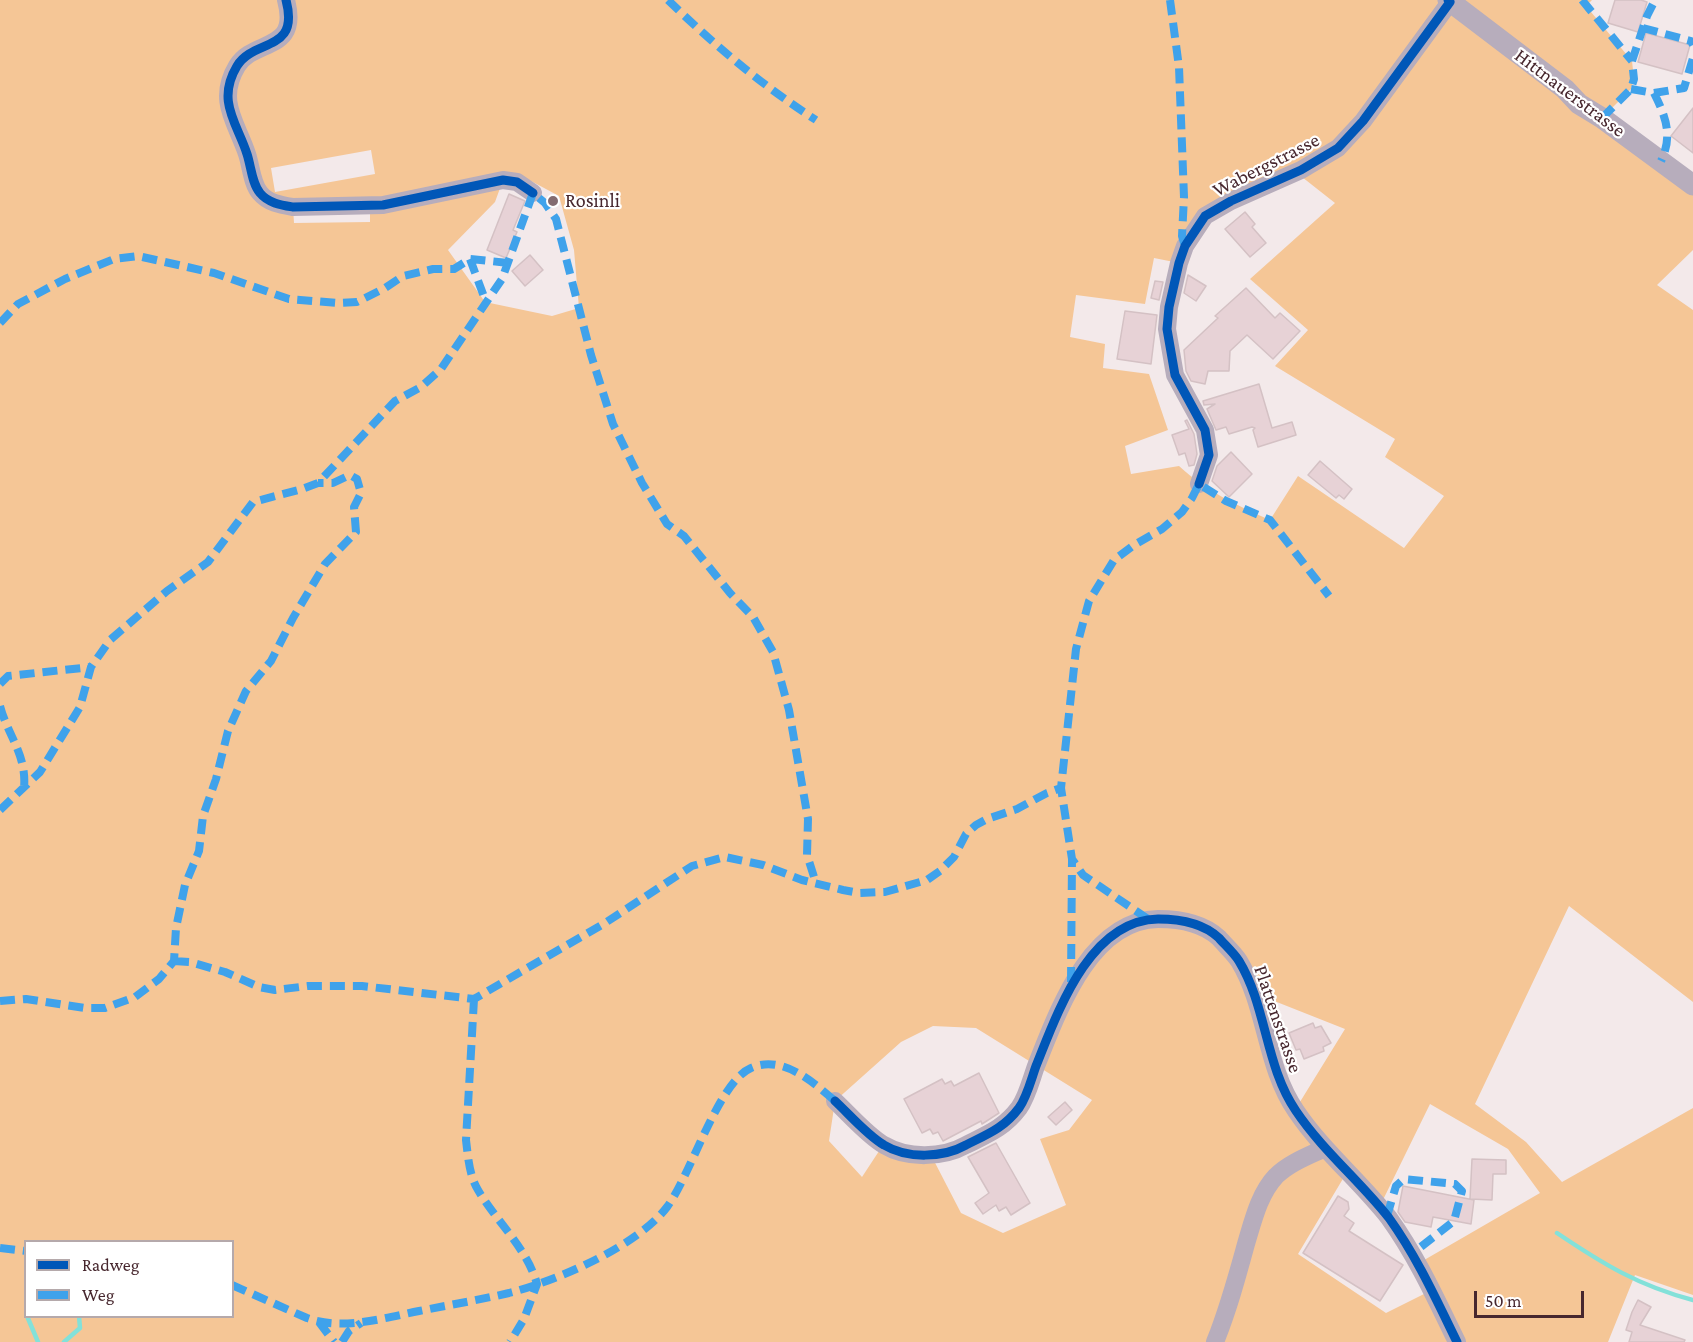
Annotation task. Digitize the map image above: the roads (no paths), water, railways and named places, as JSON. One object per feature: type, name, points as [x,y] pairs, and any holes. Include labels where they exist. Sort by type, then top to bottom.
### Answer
[{"type":"street","points":[[286,0],[289,22],[285,31],[271,44],[242,60],[237,66],[229,91],[231,118],[246,151],[256,188],[265,198],[280,205],[293,207],[383,206],[503,180],[517,182],[533,193]]},
{"type":"street","name":"Hittnauerstrasse","points":[[1449,1],[1565,89],[1579,104],[1602,118],[1693,185]]},
{"type":"street","name":"Wabergstrasse","points":[[1199,484],[1209,455],[1205,430],[1175,375],[1167,329],[1169,307],[1185,246],[1205,216],[1231,201],[1301,170],[1338,148],[1363,121],[1449,1]]},
{"type":"street","name":"Plattenstrasse","points":[[835,1101],[883,1145],[903,1153],[931,1155],[955,1152],[1004,1126],[1021,1106],[1071,988],[1090,956],[1108,938],[1148,919],[1173,919],[1194,924],[1216,935],[1239,960],[1253,993],[1280,1082],[1295,1110],[1324,1148],[1387,1216],[1413,1253],[1457,1342]]},
{"type":"street","points":[[1215,1342],[1253,1221],[1268,1187],[1287,1167],[1324,1148]]},
{"type":"waterway","points":[[1557,1233],[1590,1255],[1638,1281],[1693,1300]]},
{"type":"waterway","points":[[28,1318],[38,1342]]},
{"type":"waterway","points":[[64,1342],[80,1328],[79,1318]]},
{"type":"place","name":"Rosinli","points":[[553,201]]}]
